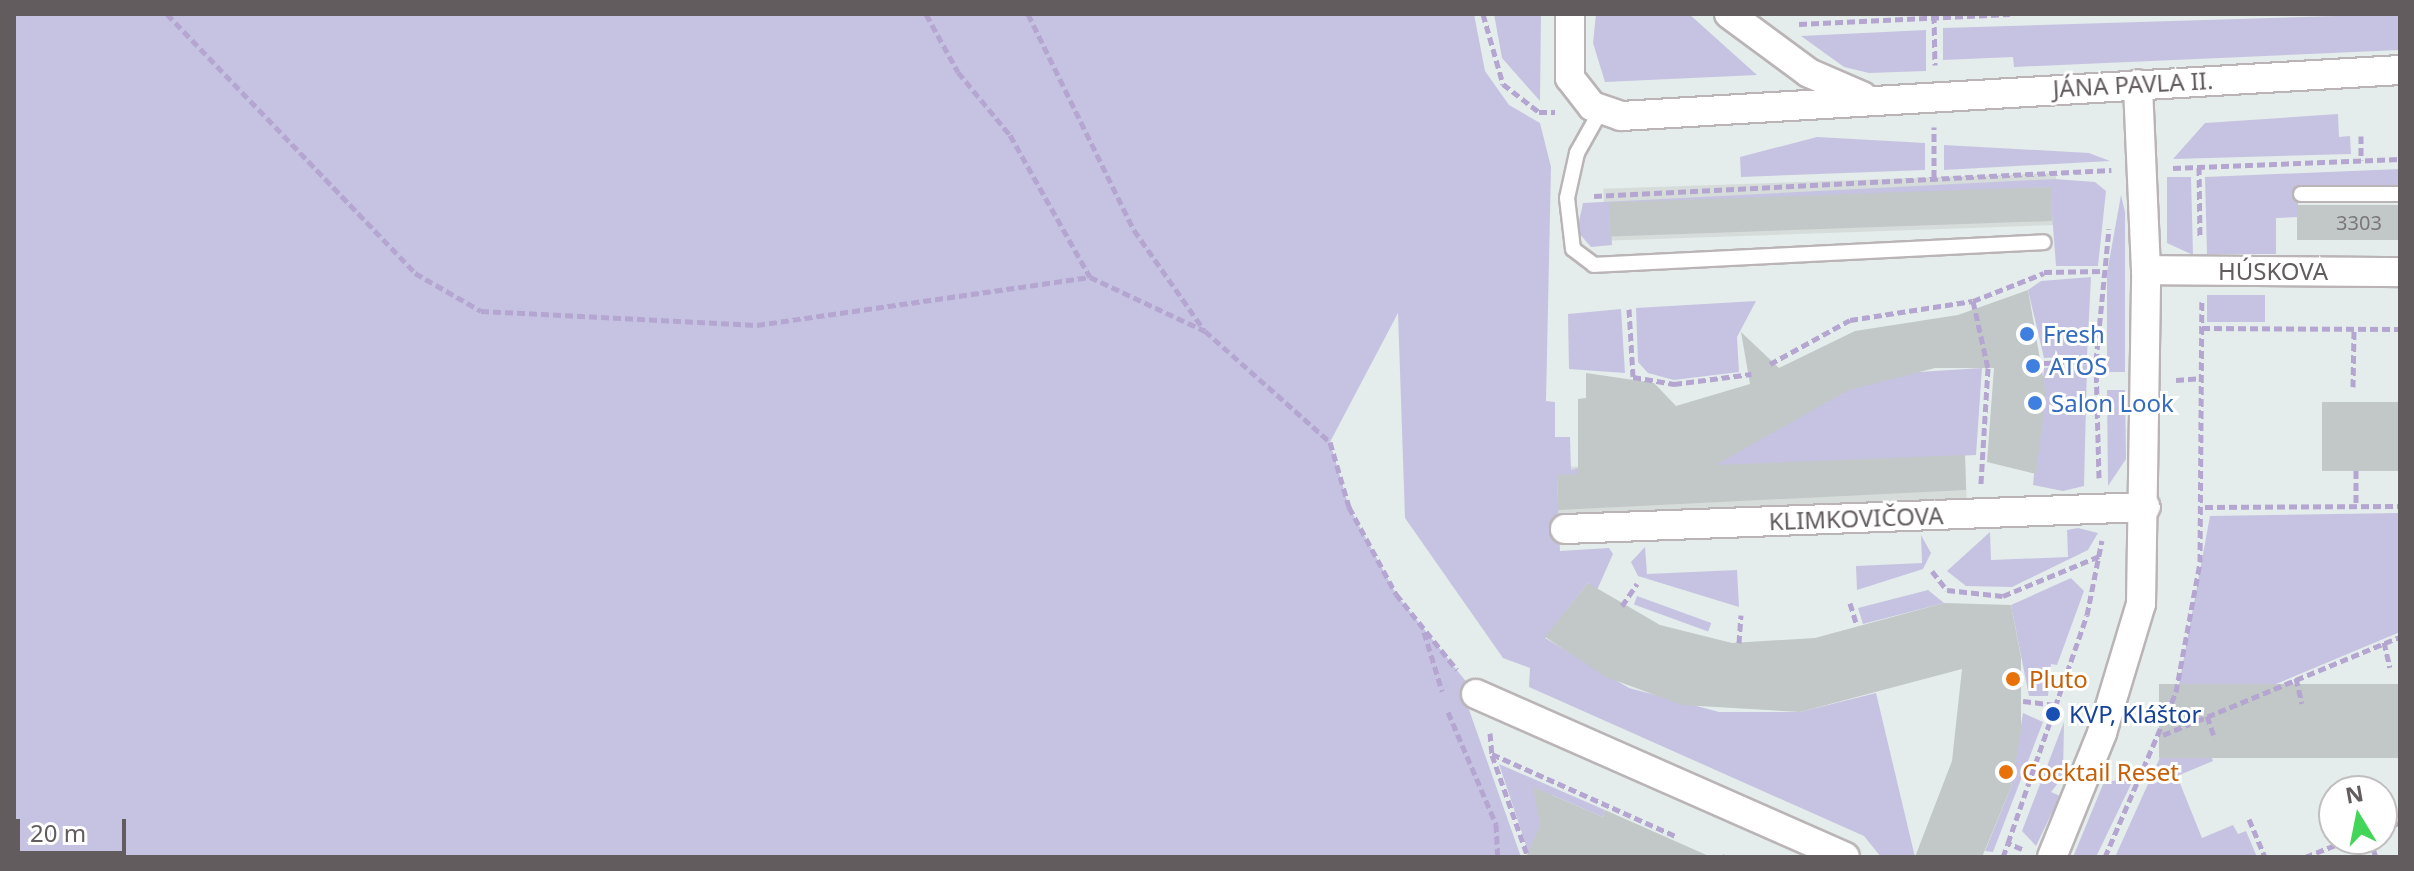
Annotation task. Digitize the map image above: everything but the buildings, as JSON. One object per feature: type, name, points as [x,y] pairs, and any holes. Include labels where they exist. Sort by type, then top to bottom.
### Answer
[{"type":"street","points":[[1570,14],[1565,62],[1596,108]]},
{"type":"street","name":"JÁNA PAVLA II.","points":[[1737,20],[1809,73],[1866,98]]},
{"type":"street","name":"JÁNA PAVLA II.","points":[[1596,108],[1641,116],[1866,98],[2400,70]]},
{"type":"street","points":[[2052,857],[2131,646],[2146,507],[2146,270],[2138,84]]},
{"type":"street","name":"HÚSKOVA","points":[[2146,270],[2400,272]]},
{"type":"street","name":"KLIMKOVIČOVA","points":[[1565,529],[2146,507]]},
{"type":"street","points":[[1476,694],[1845,857]]},
{"type":"lane","points":[[1596,108],[1577,153],[1567,198],[1573,249],[1602,266],[2043,242]]},
{"type":"lane","points":[[2301,194],[2400,194]]},
{"type":"path","points":[[167,14],[415,273],[481,311],[757,325],[1090,277],[1205,331]]},
{"type":"path","points":[[926,14],[958,72],[1010,135],[1090,277]]},
{"type":"path","points":[[1028,14],[1134,230],[1205,331],[1330,442],[1349,507],[1396,594],[1476,694]]},
{"type":"path","points":[[1483,14],[1495,67],[1523,102],[1539,112],[1596,108]]},
{"type":"path","points":[[1737,20],[2010,14]]},
{"type":"path","points":[[1934,15],[1934,178]]},
{"type":"path","points":[[2361,136],[2361,160]]},
{"type":"path","points":[[1567,198],[1934,178],[2400,159]]},
{"type":"path","points":[[2043,242],[2044,273]]},
{"type":"path","points":[[1770,364],[1850,320],[1973,301],[2044,273],[2102,271]]},
{"type":"path","points":[[2022,282],[2025,291]]},
{"type":"path","points":[[1973,301],[1988,368],[1980,474]]},
{"type":"path","points":[[1629,309],[1633,377],[1674,384],[1751,374]]},
{"type":"path","points":[[2105,857],[2162,735],[2182,660],[2205,507],[2202,328],[2400,329]]},
{"type":"path","points":[[2353,387],[2354,329]]},
{"type":"path","points":[[2044,363],[2096,361]]},
{"type":"path","points":[[2356,470],[2356,506]]},
{"type":"path","points":[[2205,507],[2400,506]]},
{"type":"path","points":[[1932,571],[1947,590],[2003,596],[2103,554]]},
{"type":"path","points":[[1622,606],[1637,584]]},
{"type":"path","points":[[2003,596],[2005,604]]},
{"type":"path","points":[[1850,603],[1857,626]]},
{"type":"path","points":[[1739,643],[1741,615]]},
{"type":"path","points":[[1422,627],[1452,732],[1472,755],[1478,792],[1496,824],[1498,857]]},
{"type":"path","points":[[2162,735],[2400,637]]},
{"type":"path","points":[[2384,642],[2390,667]]},
{"type":"path","points":[[2296,678],[2302,703]]},
{"type":"path","points":[[2023,701],[2055,705]]},
{"type":"path","points":[[1503,706],[1487,740],[1528,857]]},
{"type":"path","points":[[2207,716],[2215,739]]},
{"type":"path","points":[[1492,754],[1675,836]]},
{"type":"path","points":[[2249,819],[2265,857]]},
{"type":"path","points":[[2003,857],[2008,843]]},
{"type":"shaded area","points":[[14,14],[1474,14],[1485,71],[1509,105],[1540,123],[1551,167],[1546,401],[1555,402],[1555,437],[1570,437],[1571,470],[1903,373],[1982,368],[1976,455],[1557,476],[1560,551],[1609,548],[1613,554],[1597,590],[1588,583],[1545,638],[1629,688],[1719,712],[1800,712],[1876,693],[1915,857],[1881,857],[1864,836],[1529,687],[1530,668],[1503,658],[1405,518],[1398,313],[1330,442],[1349,507],[1396,594],[1476,694],[1467,704],[1521,857],[14,857]]},
{"type":"shaded area","points":[[1494,14],[1541,14],[1540,101],[1502,58]]},
{"type":"shaded area","points":[[1596,14],[1689,14],[1757,75],[1605,82],[1593,43]]},
{"type":"shaded area","points":[[2400,14],[2400,50],[2014,67],[2013,57],[1943,60],[1943,28]]},
{"type":"shaded area","points":[[1926,30],[1926,71],[1869,73],[1844,67],[1801,36]]},
{"type":"shaded area","points":[[2338,114],[2339,137],[2350,136],[2351,154],[2173,159],[2205,123]]},
{"type":"shaded area","points":[[1817,137],[1925,143],[1925,170],[1741,177],[1740,157]]},
{"type":"shaded area","points":[[1944,145],[2089,153],[2110,161],[1944,170]]},
{"type":"shaded area","points":[[2400,169],[2400,186],[2298,186],[2298,217],[2276,218],[2276,254],[2207,254],[2205,177]]},
{"type":"shaded area","points":[[2056,173],[2058,225],[1605,241],[1603,189]]},
{"type":"shaded area","points":[[2167,177],[2191,177],[2193,255],[2167,243]]},
{"type":"shaded area","points":[[2055,179],[2095,182],[2106,191],[2098,266],[2056,266],[2050,187],[1610,210],[1612,245],[1591,247],[1577,231],[1583,203]]},
{"type":"shaded area","points":[[2121,195],[2125,212],[2125,372],[2107,372],[2107,273]]},
{"type":"shaded area","points":[[2091,277],[2087,356],[2044,358],[2028,290],[2041,281]]},
{"type":"shaded area","points":[[2207,295],[2265,295],[2265,322],[2207,322]]},
{"type":"shaded area","points":[[1756,301],[1737,337],[1739,372],[1674,380],[1648,373],[1638,362],[1636,308]]},
{"type":"shaded area","points":[[1621,309],[1625,373],[1569,369],[1568,314]]},
{"type":"shaded area","points":[[2087,365],[2084,486],[2063,491],[2033,485],[2044,368]]},
{"type":"shaded area","points":[[2107,390],[2125,390],[2126,459],[2108,486]]},
{"type":"shaded area","points":[[1965,453],[1967,500],[1559,514],[1557,467]]},
{"type":"shaded area","points":[[2400,513],[2400,632],[2171,728],[2210,516]]},
{"type":"shaded area","points":[[2078,528],[2098,533],[2088,550],[2012,587],[1966,586],[1947,571],[1990,532],[1991,560],[2068,557],[2067,530]]},
{"type":"shaded area","points":[[1921,535],[1931,553],[1923,569],[1857,590],[1856,566],[1922,563]]},
{"type":"shaded area","points":[[1645,547],[1647,574],[1737,570],[1739,607],[1638,576],[1631,562]]},
{"type":"shaded area","points":[[2071,578],[2084,591],[2057,665],[2051,664],[2048,696],[2029,696],[2011,605]]},
{"type":"shaded area","points":[[1928,590],[1944,603],[1863,624],[1858,608]]},
{"type":"shaded area","points":[[1637,596],[1711,623],[1708,631],[1634,604]]},
{"type":"shaded area","points":[[2023,713],[2043,722],[1993,852],[1985,851],[2011,787]]},
{"type":"shaded area","points":[[2064,722],[2063,777],[2051,792],[2060,796],[2036,846],[2022,831]]},
{"type":"shaded area","points":[[2201,728],[2213,761],[2177,776],[2202,838],[2233,825],[2238,834],[2246,831],[2257,857],[2115,857],[2167,742]]},
{"type":"shaded area","points":[[1499,764],[1605,810],[1603,817],[1552,795],[1530,857]]},
{"type":"shaded area","points":[[2134,778],[2096,857],[2073,857],[2104,782]]},
{"type":"place","name":"Fresh","points":[[2027,334]]},
{"type":"place","name":"ATOS","points":[[2033,366]]},
{"type":"place","name":"Salon Look","points":[[2035,403]]},
{"type":"place","name":"Pluto","points":[[2013,679]]},
{"type":"place","name":"KVP, Kláštor","points":[[2053,714]]},
{"type":"place","name":"Cocktail Reset","points":[[2006,772]]}]
